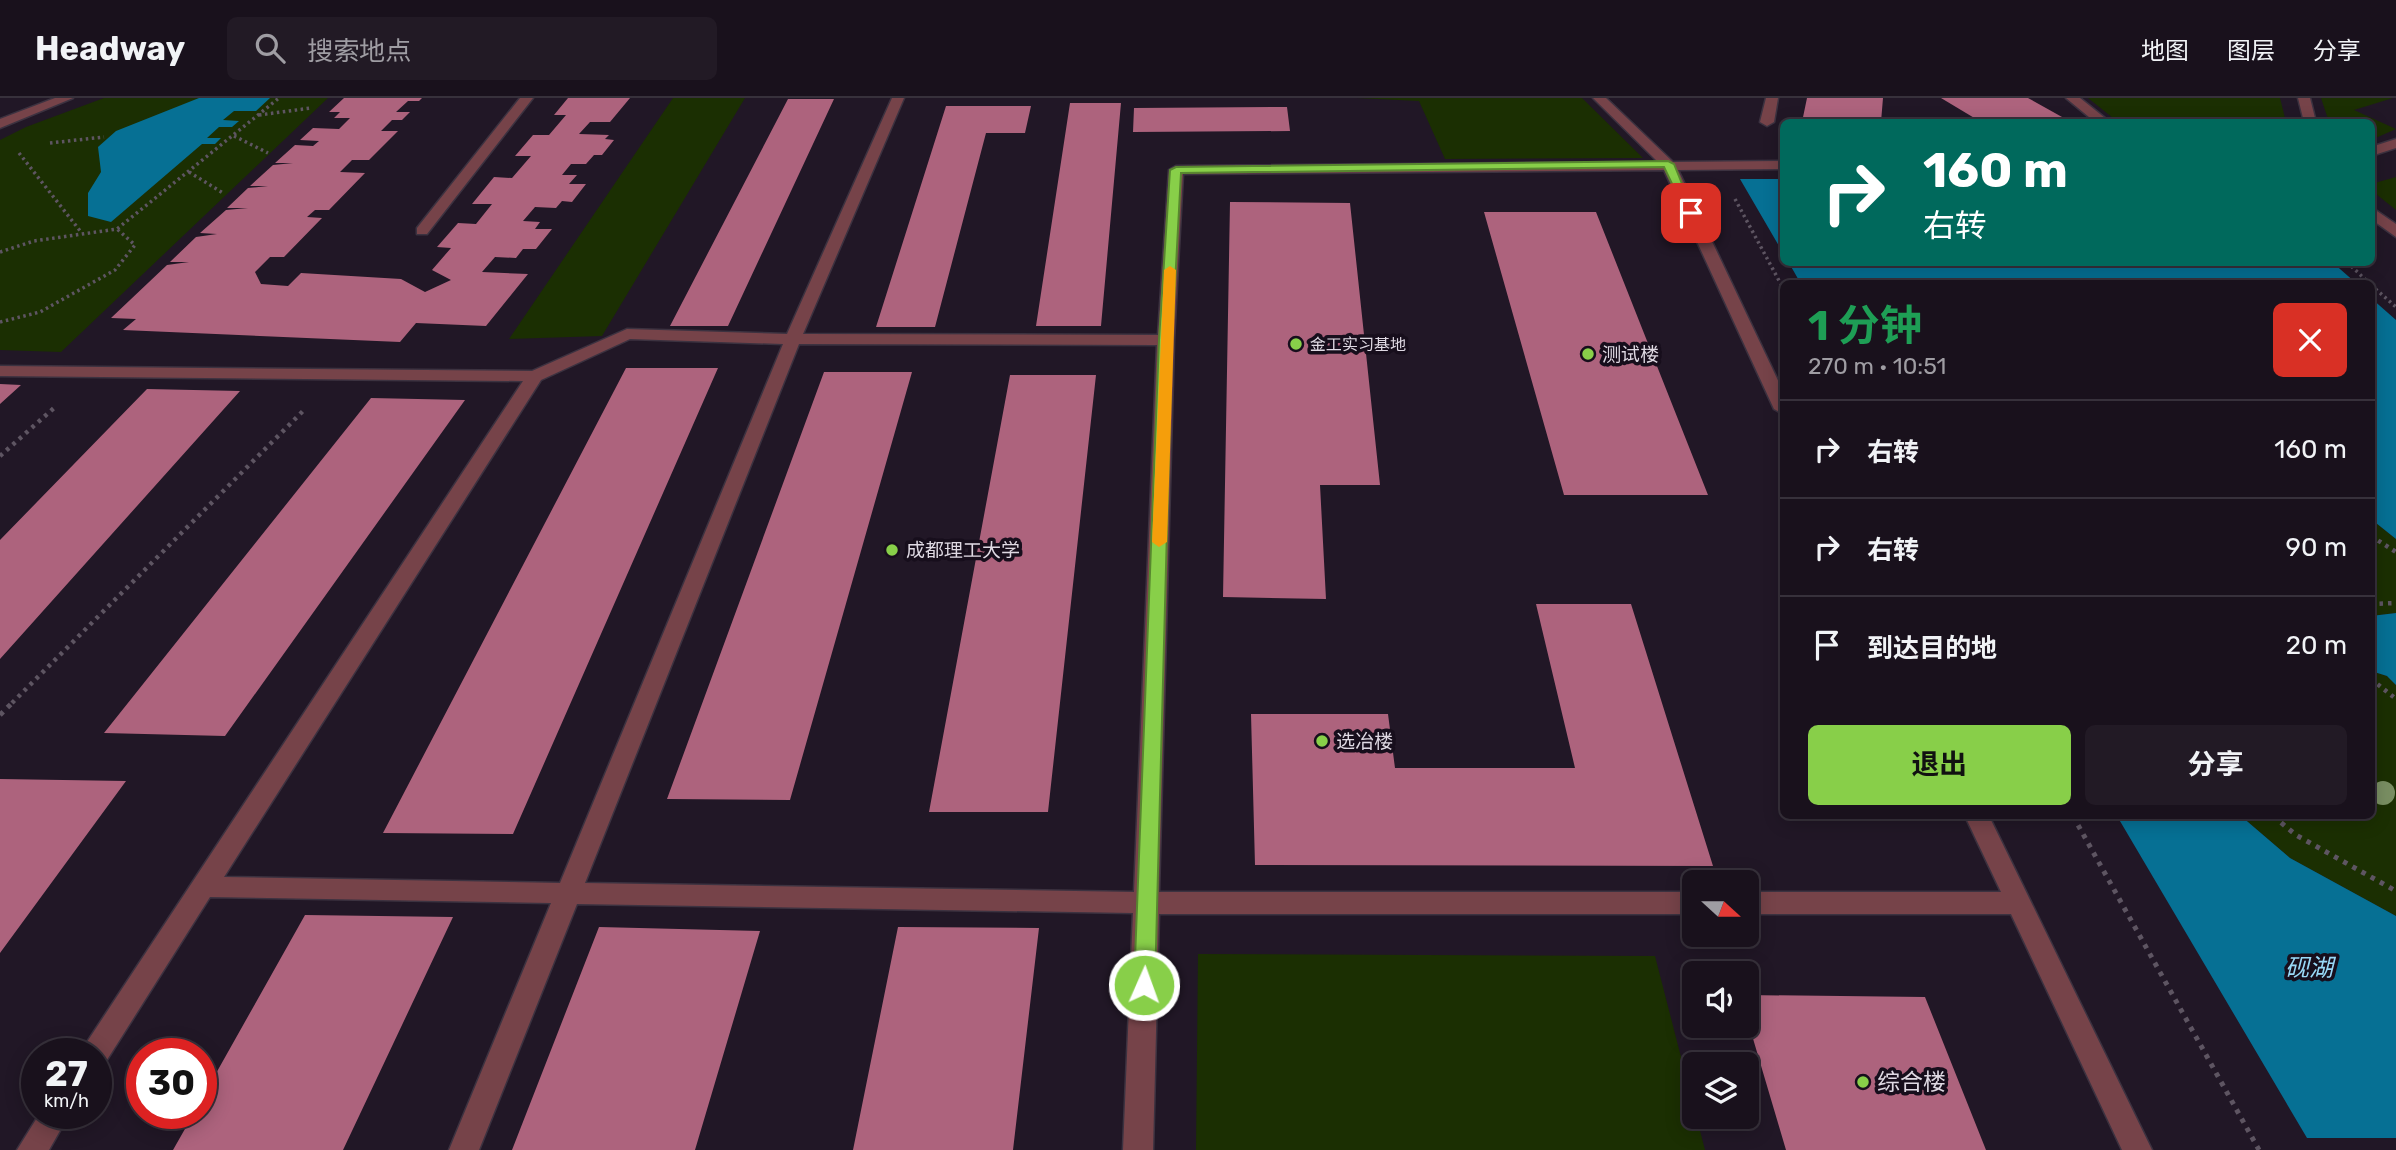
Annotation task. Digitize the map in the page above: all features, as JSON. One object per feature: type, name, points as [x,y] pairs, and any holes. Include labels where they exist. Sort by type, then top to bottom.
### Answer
[{"type":"street","points":[[0,124],[67,98]]},
{"type":"street","points":[[422,231],[527,98]]},
{"type":"street","points":[[464,1150],[793,339],[898,98]]},
{"type":"street","points":[[1599,98],[1668,164],[1780,403]]},
{"type":"street","points":[[1767,122],[1772,98]]},
{"type":"street","points":[[2071,98],[2099,119]]},
{"type":"street","points":[[2304,98],[2310,119]]},
{"type":"street","points":[[2375,151],[2396,143]]},
{"type":"street","points":[[1138,1150],[1166,340],[1176,170],[1780,165]]},
{"type":"street","points":[[2375,214],[2396,232]]},
{"type":"street","points":[[0,371],[535,376],[627,334],[793,339],[1166,340]]},
{"type":"street","points":[[105,1038],[535,376]]},
{"type":"street","points":[[1978,819],[2137,1150]]},
{"type":"street","points":[[203,887],[1148,903],[1682,903]]},
{"type":"street","points":[[1759,903],[2018,903]]},
{"type":"street","points":[[32,1150],[46,1129]]},
{"type":"path","points":[[0,252],[34,241],[81,232],[117,229],[279,98]]},
{"type":"path","points":[[258,116],[311,108]]},
{"type":"path","points":[[234,136],[268,153]]},
{"type":"path","points":[[40,145],[104,137]]},
{"type":"path","points":[[27,146],[14,148],[81,232]]},
{"type":"path","points":[[1716,164],[1780,282]]},
{"type":"path","points":[[189,172],[223,192]]},
{"type":"path","points":[[0,322],[40,312],[115,270],[135,245],[117,229]]},
{"type":"path","points":[[2351,266],[2367,280]]},
{"type":"path","points":[[2375,288],[2396,307]]},
{"type":"path","points":[[0,456],[94,372]]},
{"type":"path","points":[[0,715],[338,376]]},
{"type":"path","points":[[2375,539],[2396,552]]},
{"type":"path","points":[[2375,604],[2396,603]]},
{"type":"path","points":[[2375,683],[2396,699]]},
{"type":"path","points":[[2075,819],[2259,1150]]},
{"type":"path","points":[[2277,819],[2296,835],[2396,891]]},
{"type":"green space","points":[[104,98],[328,98],[61,352],[0,350],[0,140],[26,127]]},
{"type":"green space","points":[[673,98],[745,98],[602,336],[509,339]]},
{"type":"green space","points":[[1357,98],[1582,98],[1643,158],[1445,159],[1419,101]]},
{"type":"green space","points":[[2088,98],[2280,98],[2285,119],[2114,119]]},
{"type":"green space","points":[[2321,98],[2393,98],[2354,110],[2374,119],[2328,119]]},
{"type":"green space","points":[[2375,120],[2396,129],[2375,138]]},
{"type":"green space","points":[[2396,177],[2396,210],[2375,193],[2375,183]]},
{"type":"green space","points":[[2375,522],[2396,539],[2396,613],[2375,616]]},
{"type":"green space","points":[[2375,672],[2387,676],[2396,685],[2396,916],[2290,858],[2244,819],[2375,819]]},
{"type":"green space","points":[[1198,954],[1655,956],[1682,1061],[1682,1129],[1700,1129],[1705,1150],[1196,1150]]},
{"type":"water","points":[[199,98],[270,98],[256,111],[234,111],[223,120],[239,121],[232,127],[219,127],[207,138],[221,138],[215,144],[202,144],[111,222],[88,216],[88,193],[101,172],[98,147],[116,131]]},
{"type":"water","points":[[1740,179],[1780,179],[1780,248]]},
{"type":"water","points":[[1791,266],[2337,266],[2353,280],[1799,280]]},
{"type":"water","points":[[2375,302],[2396,320],[2396,539],[2375,522]]},
{"type":"water","points":[[2396,613],[2396,685],[2387,676],[2375,672],[2375,616]]},
{"type":"water","name":"砚湖","points":[[2119,819],[2244,819],[2290,858],[2396,916],[2396,1138],[2307,1138]]},
{"type":"building","points":[[344,98],[422,98],[419,101],[408,101],[396,112],[410,112],[402,120],[392,120],[381,131],[398,131],[369,160],[352,160],[340,172],[365,173],[329,210],[315,210],[307,217],[322,218],[284,257],[270,257],[255,272],[261,284],[288,286],[301,273],[401,279],[425,292],[451,280],[432,270],[451,248],[437,247],[458,223],[476,224],[492,204],[472,204],[494,177],[512,178],[531,156],[515,156],[533,135],[549,135],[566,115],[554,115],[568,98],[630,98],[610,122],[590,122],[579,134],[609,135],[605,139],[614,140],[602,155],[594,155],[586,164],[571,164],[562,175],[577,175],[569,184],[586,184],[572,202],[562,201],[556,208],[535,207],[523,221],[540,222],[535,229],[552,229],[536,249],[523,249],[516,258],[495,257],[482,272],[528,274],[486,326],[416,323],[400,342],[123,330],[136,319],[111,318],[167,265],[189,262],[170,262],[196,237],[217,234],[200,233],[226,210],[248,208],[227,208],[248,188],[268,186],[250,186],[273,165],[293,163],[275,163],[295,145],[313,146],[319,141],[300,140],[313,128],[339,129],[350,118],[334,118],[340,112],[329,112]]},
{"type":"building","points":[[1807,98],[1883,98],[1881,119],[1803,119]]},
{"type":"building","points":[[1941,98],[2028,98],[2066,119],[1976,119]]},
{"type":"building","points":[[788,99],[834,99],[728,326],[670,326]]},
{"type":"building","points":[[1070,103],[1121,103],[1101,326],[1036,326]]},
{"type":"building","points":[[946,106],[1031,106],[1025,133],[986,133],[935,327],[876,327]]},
{"type":"building","points":[[1287,107],[1290,131],[1133,132],[1134,108]]},
{"type":"building","name":"金工实习基地","points":[[1230,202],[1350,203],[1380,485],[1320,485],[1326,599],[1223,597]]},
{"type":"building","name":"测试楼","points":[[1484,212],[1596,212],[1708,495],[1564,495]]},
{"type":"building","points":[[626,368],[718,368],[513,834],[383,833]]},
{"type":"building","points":[[824,372],[912,372],[790,800],[667,799]]},
{"type":"building","points":[[1010,375],[1096,375],[1048,812],[929,812]]},
{"type":"building","points":[[0,384],[21,385],[0,404]]},
{"type":"building","points":[[147,389],[240,391],[0,659],[0,540]]},
{"type":"building","points":[[371,398],[465,400],[225,736],[104,733]]},
{"type":"building","name":"选冶楼","points":[[1536,604],[1631,604],[1713,866],[1255,865],[1251,714],[1388,714],[1395,768],[1575,768]]},
{"type":"building","points":[[0,779],[126,781],[0,953]]},
{"type":"building","points":[[305,915],[453,917],[343,1150],[173,1150],[185,1129],[217,1129],[217,1072]]},
{"type":"building","points":[[599,927],[760,931],[695,1150],[512,1150]]},
{"type":"building","points":[[898,927],[1039,928],[1013,1150],[853,1150]]},
{"type":"building","name":"综合楼","points":[[1759,995],[1925,997],[1986,1150],[1786,1150],[1753,1038],[1759,1038]]},
{"type":"slow traffic","points":[[1159,542],[1170,270]]},
{"type":"place","name":"金工实习基地","points":[[1296,344]]},
{"type":"place","name":"测试楼","points":[[1588,354]]},
{"type":"place","name":"成都理工大学","points":[[892,550]]},
{"type":"place","name":"选冶楼","points":[[1322,741]]},
{"type":"place","name":"综合楼","points":[[1863,1082]]},
{"type":"route","points":[[1144,985],[1166,340],[1176,170],[1668,164],[1691,213]]}]
